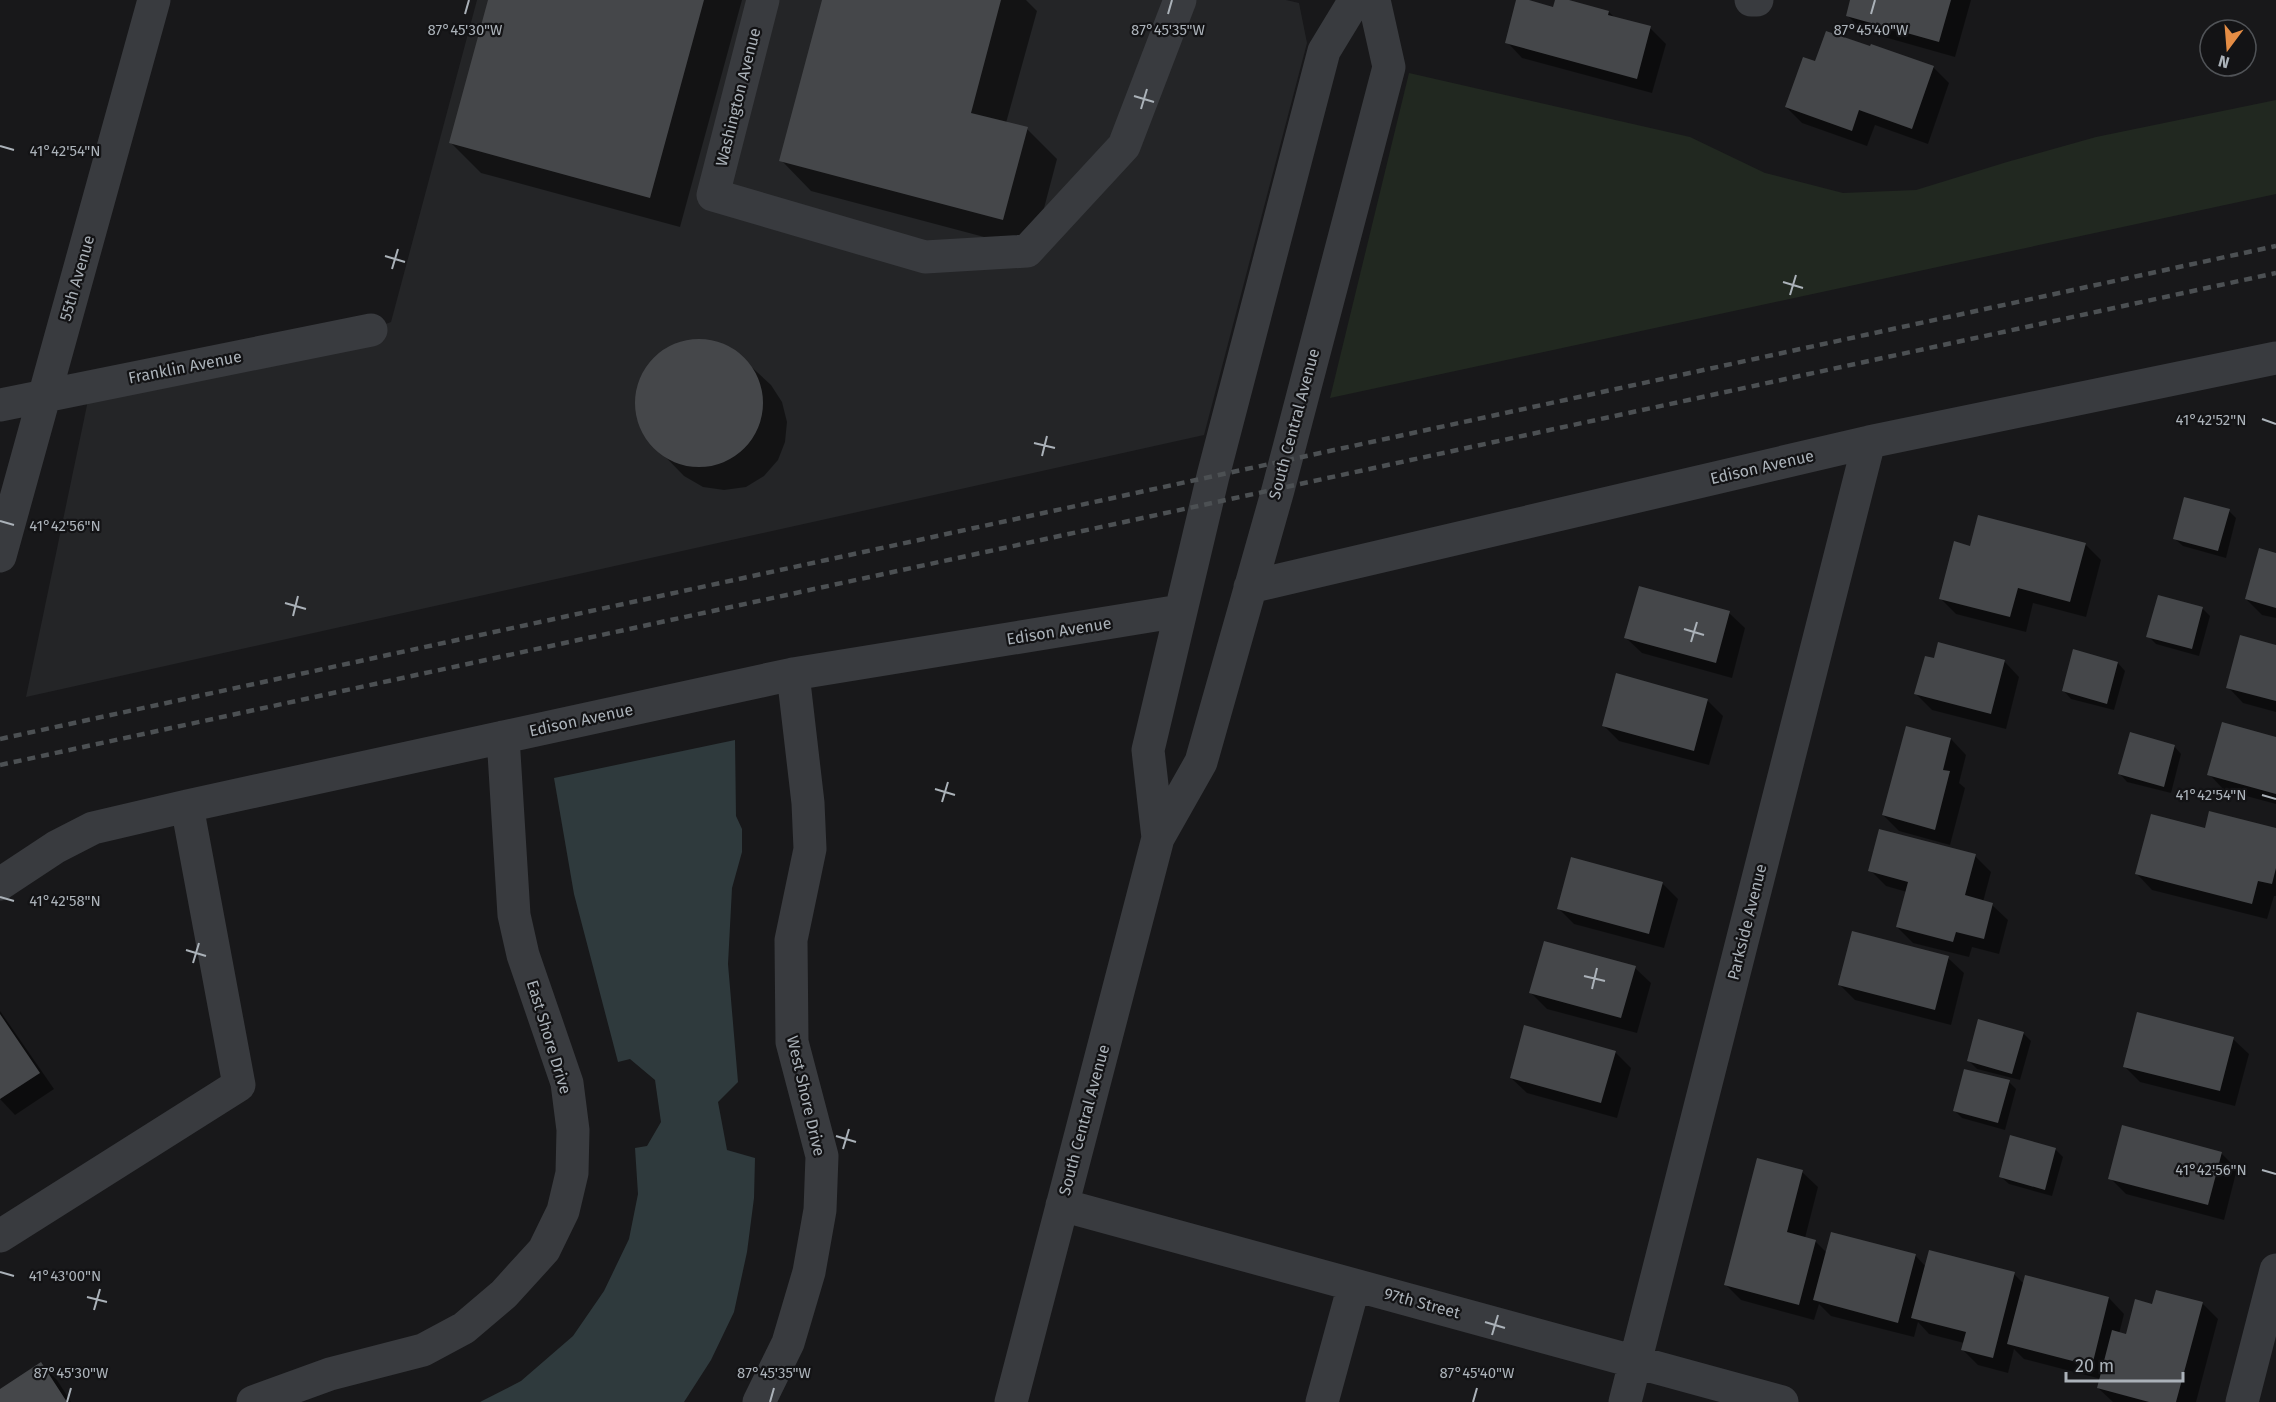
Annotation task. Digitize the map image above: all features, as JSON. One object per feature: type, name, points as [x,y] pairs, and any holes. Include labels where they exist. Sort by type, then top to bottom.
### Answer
[{"type":"street","name":"55th Avenue","points":[[0,556],[154,0]]},
{"type":"street","name":"Washington Avenue","points":[[763,0],[713,195],[925,257],[1027,251],[1124,146],[1180,0]]},
{"type":"street","name":"South Central Avenue","points":[[1158,838],[1148,750],[1180,611],[1324,51],[1355,0]]},
{"type":"street","name":"South Central Avenue","points":[[1011,1402],[1158,838],[1201,762],[1278,490],[1389,68],[1374,0]]},
{"type":"street","points":[[1751,0],[1757,0]]},
{"type":"street","name":"Franklin Avenue","points":[[0,405],[370,330]]},
{"type":"street","name":"Edison Avenue","points":[[1250,587],[1869,442],[2276,358]]},
{"type":"street","name":"Parkside Avenue","points":[[1625,1402],[1869,442]]},
{"type":"street","name":"Edison Avenue","points":[[0,884],[56,847],[93,828],[187,806],[793,674],[1180,611]]},
{"type":"street","name":"West Shore Drive","points":[[759,1402],[788,1343],[809,1272],[820,1210],[822,1156],[792,1042],[791,940],[810,849],[808,803],[793,674]]},
{"type":"street","name":"East Shore Drive","points":[[253,1402],[330,1374],[423,1350],[464,1328],[504,1294],[544,1250],[563,1211],[572,1173],[573,1130],[567,1083],[523,955],[514,915],[503,737]]},
{"type":"street","points":[[0,1236],[238,1085],[187,806]]},
{"type":"street","name":"97th Street","points":[[1062,1205],[1782,1402]]},
{"type":"street","points":[[2242,1402],[2276,1270]]},
{"type":"street","points":[[1322,1402],[1354,1285]]},
{"type":"shaded area","points":[[477,0],[1286,0],[1299,3],[1307,43],[1204,435],[26,697],[91,386],[370,330],[391,322]]},
{"type":"shaded area","points":[[1409,73],[1690,137],[1765,173],[1843,193],[1916,190],[2096,137],[2276,100],[2276,194],[1330,398]]},
{"type":"shaded area","points":[[735,740],[736,816],[742,829],[742,852],[732,888],[728,964],[738,1082],[718,1102],[727,1150],[755,1158],[754,1198],[747,1252],[734,1312],[711,1360],[684,1402],[480,1402],[521,1381],[573,1336],[604,1291],[629,1239],[638,1194],[635,1148],[647,1146],[661,1122],[655,1080],[630,1059],[618,1062],[574,894],[554,778]]},
{"type":"building","points":[[488,0],[704,0],[650,198],[449,143]]},
{"type":"building","points":[[822,0],[1001,0],[971,113],[1028,127],[1003,220],[779,161]]},
{"type":"building","points":[[1516,0],[1529,0],[1553,7],[1555,0],[1569,0],[1609,11],[1608,15],[1651,26],[1637,79],[1505,43]]},
{"type":"building","points":[[1850,0],[1951,0],[1939,42],[1846,16]]},
{"type":"building","points":[[1826,31],[1934,66],[1912,129],[1859,110],[1852,131],[1785,107],[1803,57],[1815,61]]},
{"type":"building","points":[[699,339],[724,344],[744,358],[758,378],[763,403],[758,428],[744,448],[724,462],[699,467],[674,462],[654,448],[640,428],[635,403],[640,378],[654,358],[674,344]]},
{"type":"building","points":[[2184,497],[2230,509],[2218,551],[2173,539]]},
{"type":"building","points":[[1978,515],[2086,543],[2070,602],[2018,588],[2010,617],[1939,599],[1954,541],[1970,546]]},
{"type":"building","points":[[2259,548],[2276,553],[2276,608],[2245,599]]},
{"type":"building","points":[[1639,586],[1730,611],[1716,663],[1624,638]]},
{"type":"building","points":[[2158,595],[2203,607],[2192,649],[2146,637]]},
{"type":"building","points":[[2240,635],[2276,645],[2276,701],[2226,688]]},
{"type":"building","points":[[1938,642],[2005,660],[1991,714],[1914,694],[1925,656],[1934,658]]},
{"type":"building","points":[[2073,649],[2118,662],[2107,704],[2062,691]]},
{"type":"building","points":[[1616,673],[1708,699],[1694,751],[1602,726]]},
{"type":"building","points":[[2222,722],[2276,737],[2276,794],[2207,775]]},
{"type":"building","points":[[1906,726],[1951,738],[1943,770],[1950,771],[1935,830],[1882,815]]},
{"type":"building","points":[[2130,732],[2175,745],[2164,787],[2118,774]]},
{"type":"building","points":[[2209,811],[2276,828],[2276,868],[2272,884],[2258,881],[2252,904],[2135,874],[2151,814],[2205,828]]},
{"type":"building","points":[[1879,829],[1976,854],[1965,895],[1993,903],[1984,939],[1956,932],[1953,942],[1896,927],[1908,882],[1868,871]]},
{"type":"building","points":[[1571,857],[1663,882],[1649,934],[1557,909]]},
{"type":"building","points":[[1852,931],[1949,956],[1935,1010],[1838,985]]},
{"type":"building","points":[[1544,941],[1636,966],[1621,1018],[1529,993]]},
{"type":"building","points":[[2137,1012],[2234,1037],[2220,1091],[2123,1067]]},
{"type":"building","points":[[0,1014],[40,1073],[0,1099]]},
{"type":"building","points":[[1978,1019],[2024,1032],[2012,1074],[1967,1061]]},
{"type":"building","points":[[1524,1025],[1616,1051],[1601,1103],[1510,1078]]},
{"type":"building","points":[[1964,1069],[2010,1080],[1998,1123],[1953,1111]]},
{"type":"building","points":[[2122,1125],[2222,1152],[2208,1205],[2108,1179]]},
{"type":"building","points":[[2010,1135],[2056,1148],[2045,1190],[1999,1177]]},
{"type":"building","points":[[1757,1158],[1803,1170],[1787,1232],[1816,1240],[1799,1305],[1724,1285]]},
{"type":"building","points":[[1831,1232],[1916,1254],[1898,1323],[1813,1300]]},
{"type":"building","points":[[1929,1250],[2015,1272],[1993,1358],[1961,1350],[1966,1332],[1911,1318]]},
{"type":"building","points":[[2025,1275],[2109,1297],[2092,1366],[2007,1344]]},
{"type":"building","points":[[2156,1290],[2203,1302],[2176,1402],[2149,1402],[2097,1388],[2112,1330],[2126,1334],[2135,1299],[2152,1304]]},
{"type":"building","points":[[41,1362],[67,1402],[0,1402],[0,1389]]},
{"type":"railway","points":[[0,739],[2276,246]]},
{"type":"railway","points":[[0,765],[2276,273]]}]
